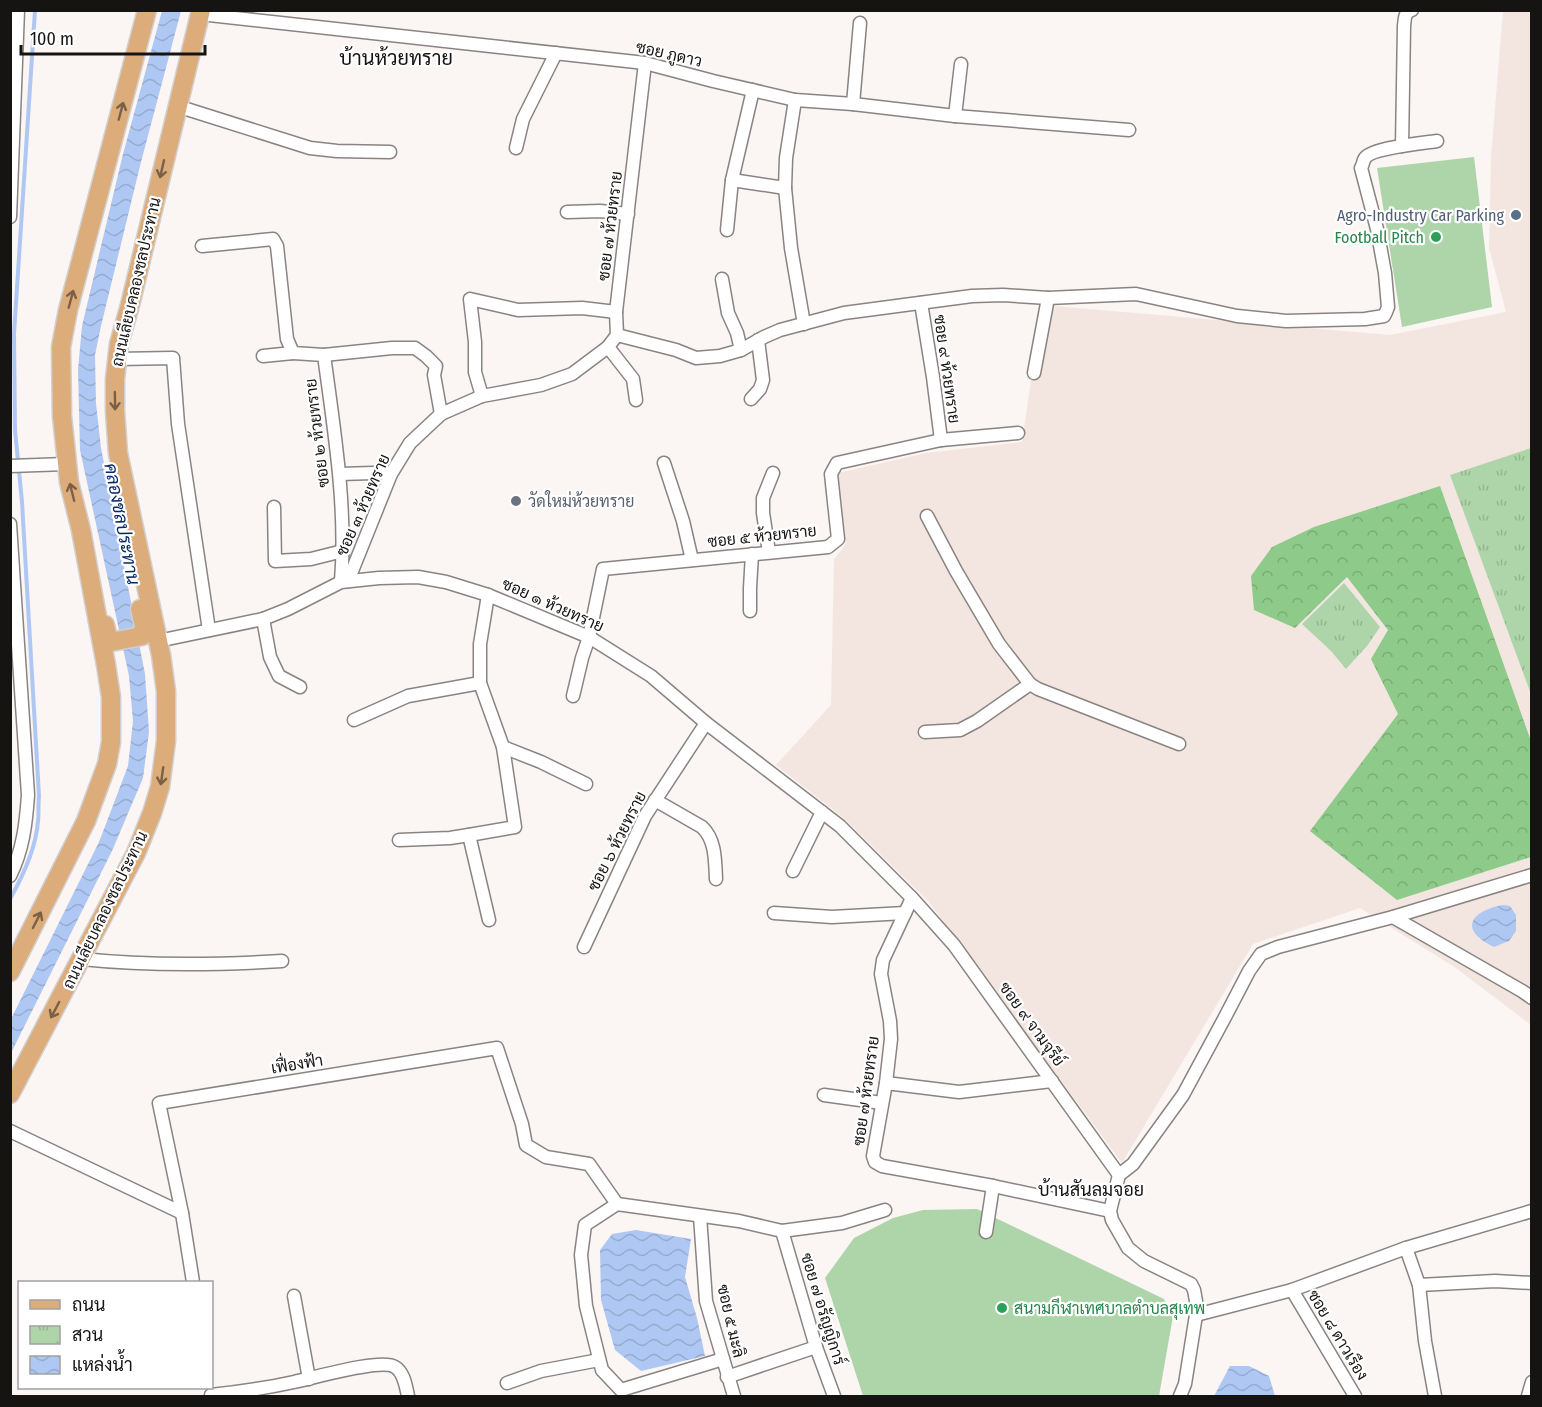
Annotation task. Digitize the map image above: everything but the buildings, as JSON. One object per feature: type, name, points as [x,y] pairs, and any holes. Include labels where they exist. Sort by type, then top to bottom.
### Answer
[{"type":"main road","points":[[111,742],[120,719],[114,648],[108,639],[66,464],[62,416],[61,347],[66,319],[147,10]]},
{"type":"main road","name":"ถนนเลียบคลองชลประทาน","points":[[10,1094],[136,853],[160,787],[166,741],[166,691],[148,641],[134,526],[118,453],[115,379],[119,344],[200,12]]},
{"type":"main road","points":[[10,972],[15,951],[86,821],[107,764],[111,742],[111,697],[81,530]]},
{"type":"main road","points":[[114,648],[148,641]]},
{"type":"street","points":[[10,217],[18,10]]},
{"type":"street","points":[[1402,146],[1404,26],[1405,15],[1412,10]]},
{"type":"street","name":"ซอย ภูดาว","points":[[200,12],[645,63],[795,100],[1129,130]]},
{"type":"street","points":[[853,104],[860,23]]},
{"type":"street","points":[[516,148],[523,119],[556,53]]},
{"type":"street","name":"ซอย ๗ ห้วยทราย","points":[[617,335],[616,312],[645,63]]},
{"type":"street","points":[[955,116],[961,64]]},
{"type":"street","points":[[727,230],[732,180],[753,90]]},
{"type":"street","points":[[795,100],[786,158],[785,188],[791,248],[804,324]]},
{"type":"street","points":[[177,106],[310,148],[390,152]]},
{"type":"street","points":[[636,400],[633,379],[608,347],[617,335],[696,357],[720,356],[741,350],[780,330],[844,313],[972,296],[1002,295],[1048,298],[1136,294],[1238,316],[1286,321],[1365,319],[1384,316],[1388,307],[1385,273],[1377,229],[1361,168],[1365,158],[1371,153],[1437,141]]},
{"type":"street","points":[[732,180],[785,188]]},
{"type":"street","points":[[567,212],[600,211],[628,214]]},
{"type":"street","points":[[202,246],[273,239],[277,246],[288,339],[293,353]]},
{"type":"street","points":[[722,279],[728,313],[737,333],[741,350]]},
{"type":"street","points":[[1034,373],[1048,298]]},
{"type":"street","points":[[482,396],[475,372],[475,342],[470,299],[518,310],[582,308],[616,312]]},
{"type":"street","name":"ซอย ๙ ห้วยทราย","points":[[921,303],[941,440]]},
{"type":"street","points":[[751,399],[762,385],[758,340]]},
{"type":"street","name":"ซอย ๓ ห้วยทราย","points":[[344,582],[359,554],[391,474],[410,443],[441,414],[482,396],[541,385],[572,374],[608,347]]},
{"type":"street","points":[[324,355],[415,348],[436,366],[434,375],[441,414]]},
{"type":"street","name":"ซอย ๒ ห้วยทราย","points":[[263,356],[293,353],[324,355],[340,474],[344,582]]},
{"type":"street","points":[[117,359],[173,358],[178,424],[209,630]]},
{"type":"street","name":"ซอย ๕ ห้วยทราย","points":[[589,637],[603,569],[828,547],[838,539],[831,474],[837,463],[941,440],[1018,433]]},
{"type":"street","points":[[664,463],[692,560]]},
{"type":"street","points":[[12,466],[66,464]]},
{"type":"street","points":[[769,552],[763,498],[773,473]]},
{"type":"street","points":[[340,474],[391,474]]},
{"type":"street","points":[[274,507],[275,561],[311,559],[343,551]]},
{"type":"street","points":[[927,516],[999,644],[1030,684],[1179,744]]},
{"type":"street","points":[[10,524],[28,795],[22,843],[17,863],[10,876]]},
{"type":"street","points":[[750,611],[752,554]]},
{"type":"street","name":"ซอย ๑ ห้วยทราย","points":[[148,641],[263,619],[344,582],[418,577],[446,582],[488,595],[589,637],[651,676],[706,723],[840,826],[912,898]]},
{"type":"street","points":[[399,840],[450,838],[515,827],[502,747],[480,683],[480,644],[488,595]]},
{"type":"street","points":[[263,619],[270,657],[279,676],[300,687]]},
{"type":"street","points":[[573,696],[589,637]]},
{"type":"street","points":[[354,720],[408,696],[480,683]]},
{"type":"street","points":[[925,732],[960,730],[977,721],[1030,684]]},
{"type":"street","name":"ซอย ๖ ห้วยทราย","points":[[584,947],[645,816],[706,723]]},
{"type":"street","points":[[502,747],[541,762],[586,784]]},
{"type":"street","points":[[655,800],[706,831],[714,848],[716,879]]},
{"type":"street","points":[[793,871],[822,812]]},
{"type":"street","points":[[469,835],[489,920]]},
{"type":"street","points":[[1180,1396],[1185,1384],[1196,1315],[1194,1290],[1191,1284],[1144,1261],[1128,1248],[1110,1211],[1119,1175],[1133,1164],[1183,1095],[1249,971],[1261,954],[1278,947],[1393,917],[1532,875]]},
{"type":"street","name":"ซอย ๗ ห้วยทราย","points":[[912,898],[883,960],[882,974],[891,1040],[873,1156],[875,1162],[882,1166],[993,1186],[1110,1211]]},
{"type":"street","name":"ซอย ๙ จามจุรีย์","points":[[912,898],[954,945],[1119,1175]]},
{"type":"street","points":[[774,914],[832,917],[905,913]]},
{"type":"street","points":[[1393,917],[1532,998]]},
{"type":"street","points":[[82,959],[140,964],[282,961]]},
{"type":"street","name":"เฟื่องฟ้า","points":[[194,1281],[159,1103],[497,1048],[522,1124],[526,1145],[546,1157],[588,1164],[617,1204]]},
{"type":"street","points":[[886,1083],[959,1092],[1053,1081]]},
{"type":"street","points":[[824,1095],[882,1103]]},
{"type":"street","points":[[10,1131],[182,1213]]},
{"type":"street","points":[[986,1232],[993,1186]]},
{"type":"street","points":[[723,1359],[621,1390],[602,1370],[586,1306],[581,1255],[585,1225],[617,1204],[739,1221],[782,1231],[842,1223],[885,1210]]},
{"type":"street","points":[[1196,1315],[1292,1290],[1406,1248],[1532,1211]]},
{"type":"street","name":"ซอย ๕ มะลิ","points":[[700,1216],[706,1301],[734,1396]]},
{"type":"street","name":"ซอย ๗ อรัญญิการ์","points":[[782,1231],[816,1347],[834,1396]]},
{"type":"street","points":[[1406,1248],[1419,1285],[1425,1341],[1436,1396]]},
{"type":"street","points":[[1419,1285],[1495,1281],[1532,1283]]},
{"type":"street","name":"ซอย ๘ ดาวเรือง","points":[[1292,1290],[1355,1396]]},
{"type":"street","points":[[294,1296],[309,1379]]},
{"type":"street","points":[[727,1377],[816,1347]]},
{"type":"street","points":[[507,1383],[540,1371],[599,1360]]},
{"type":"street","points":[[211,1393],[264,1388],[361,1367],[390,1365],[396,1367],[402,1376],[408,1396]]},
{"type":"shaded area","points":[[1503,11],[1531,11],[1531,1025],[1456,968],[1360,908],[1253,944],[1122,1163],[928,901],[845,819],[776,765],[831,705],[834,559],[846,544],[838,473],[926,453],[1022,442],[1042,305],[1390,335],[1506,312],[1489,248],[1491,157]]},
{"type":"green space","name":"Football Pitch","points":[[1474,157],[1492,307],[1402,327],[1377,168]]},
{"type":"green space","points":[[1532,448],[1531,694],[1450,475]]},
{"type":"green space","points":[[1440,486],[1531,741],[1531,857],[1397,900],[1310,831],[1398,714],[1371,659],[1388,630],[1347,577],[1295,628],[1254,610],[1251,576],[1272,547],[1314,527]]},
{"type":"green space","points":[[1344,583],[1380,627],[1367,646],[1346,669],[1331,651],[1302,624]]},
{"type":"green space","name":"สนามกีฬาเทศบาลตำบลสุเทพ","points":[[977,1209],[1164,1299],[1173,1316],[1159,1396],[863,1396],[825,1278],[854,1238],[893,1218],[923,1210]]},
{"type":"water","points":[[162,11],[181,11],[141,162],[95,355],[96,403],[101,448],[145,674],[149,732],[143,778],[112,851],[11,1053],[11,1019],[99,842],[128,766],[133,721],[129,676],[80,450],[78,370],[82,326],[123,154]]},
{"type":"water","points":[[1503,905],[1510,906],[1516,915],[1516,931],[1509,941],[1494,947],[1476,934],[1472,928],[1473,922],[1476,916],[1483,912]]},
{"type":"water","points":[[636,1230],[691,1239],[685,1277],[705,1356],[641,1371],[615,1350],[601,1300],[600,1250],[612,1234]]},
{"type":"water","points":[[1230,1366],[1249,1366],[1269,1376],[1275,1396],[1214,1396]]},
{"type":"waterway","points":[[10,899],[35,841],[39,796],[22,502],[15,430],[14,334],[35,10]]},
{"type":"place","name":"Agro-Industry Car Parking","points":[[1516,215]]},
{"type":"place","name":"Football Pitch","points":[[1436,237]]},
{"type":"place","name":"วัดใหม่ห้วยทราย","points":[[516,501]]},
{"type":"place","name":"สนามกีฬาเทศบาลตำบลสุเทพ","points":[[1002,1308]]},
{"type":"district","name":"บ้านห้วยทราย","points":[[396,58]]},
{"type":"district","name":"บ้านสันลมจอย","points":[[1091,1190]]},
{"type":"water label","name":"คลองชลประทาน","points":[[122,524]]}]
